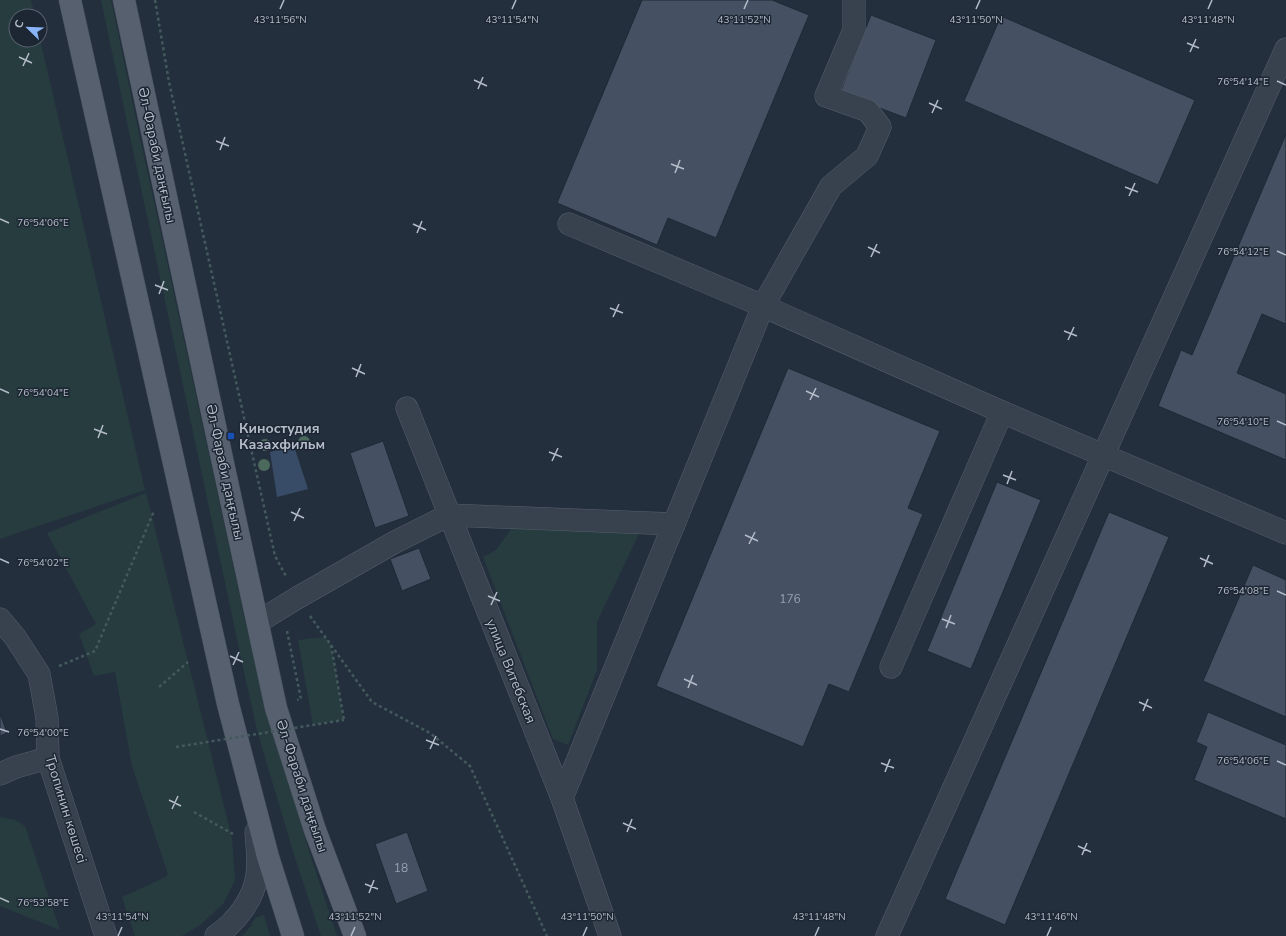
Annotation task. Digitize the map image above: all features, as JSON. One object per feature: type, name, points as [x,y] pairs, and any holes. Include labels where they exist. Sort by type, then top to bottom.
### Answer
[{"type":"main road","points":[[70,0],[226,696],[268,856],[293,936]]},
{"type":"main road","name":"Әл-Фараби даңғылы","points":[[124,0],[276,708],[315,830],[355,936]]},
{"type":"street","points":[[562,798],[763,306],[831,186],[866,156],[880,127],[868,111],[826,96],[854,30],[854,0]]},
{"type":"street","points":[[887,936],[1286,49]]},
{"type":"street","points":[[569,224],[763,306],[1002,412],[1286,533]]},
{"type":"street","name":"улица Витебская","points":[[407,408],[562,798],[610,936]]},
{"type":"street","points":[[891,667],[1002,412]]},
{"type":"street","points":[[258,622],[296,598],[395,542],[449,515],[674,524]]},
{"type":"street","name":"Тропинин көшесі","points":[[0,619],[15,637],[39,674],[47,718],[48,758],[106,936]]},
{"type":"street","points":[[0,774],[16,767],[48,758]]},
{"type":"street","points":[[216,936],[238,916],[250,896],[257,876],[258,855],[253,802]]},
{"type":"path","points":[[155,0],[170,82],[275,556],[296,598],[372,702],[430,733],[470,766],[547,936]]},
{"type":"path","points":[[39,674],[95,651],[154,511]]},
{"type":"path","points":[[176,747],[344,720],[331,644]]},
{"type":"path","points":[[159,687],[188,662]]},
{"type":"path","points":[[194,812],[234,834]]},
{"type":"green space","points":[[0,0],[31,0],[33,8],[8,8],[8,48],[42,48],[145,490],[0,539]]},
{"type":"green space","points":[[101,0],[111,0],[246,625],[274,731],[310,854],[337,936],[321,936],[295,858],[258,734]]},
{"type":"green space","points":[[146,493],[232,838],[235,880],[223,904],[200,925],[182,936],[135,936],[122,897],[166,877],[168,874],[132,766],[115,672],[94,676],[79,634],[96,624],[47,533]]},
{"type":"green space","points":[[519,518],[644,523],[597,622],[597,670],[568,745],[553,739],[483,557],[496,550]]},
{"type":"green space","points":[[325,637],[331,645],[344,720],[313,725],[298,640]]},
{"type":"green space","points":[[0,817],[15,820],[25,826],[60,930],[0,906]]},
{"type":"green space","points":[[264,915],[270,936],[242,936],[251,926],[255,918]]},
{"type":"water","points":[[294,446],[308,489],[277,497],[270,452]]},
{"type":"building","points":[[642,0],[772,0],[809,15],[716,238],[668,218],[657,245],[557,203]]},
{"type":"building","points":[[871,15],[936,40],[906,118],[840,93]]},
{"type":"building","points":[[1001,16],[1195,100],[1158,185],[964,101]]},
{"type":"building","points":[[1286,134],[1286,324],[1262,314],[1237,373],[1286,394],[1286,460],[1158,406],[1181,350],[1192,355]]},
{"type":"building","points":[[788,368],[940,431],[908,508],[923,514],[849,692],[829,684],[803,747],[656,686]]},
{"type":"building","points":[[383,441],[409,516],[375,528],[350,453]]},
{"type":"building","points":[[997,482],[1041,500],[971,669],[927,651]]},
{"type":"building","points":[[1109,512],[1169,537],[1005,925],[945,899]]},
{"type":"building","points":[[419,548],[431,579],[402,591],[390,559]]},
{"type":"building","points":[[1253,565],[1286,580],[1286,717],[1203,681]]},
{"type":"building","points":[[1208,712],[1286,745],[1286,819],[1194,780],[1207,747],[1196,742]]},
{"type":"building","points":[[0,713],[7,733],[0,736]]},
{"type":"building","points":[[407,832],[428,891],[396,904],[375,844]]},
{"type":"place","name":"Киностудия Казахфильм","points":[[231,436]]}]
